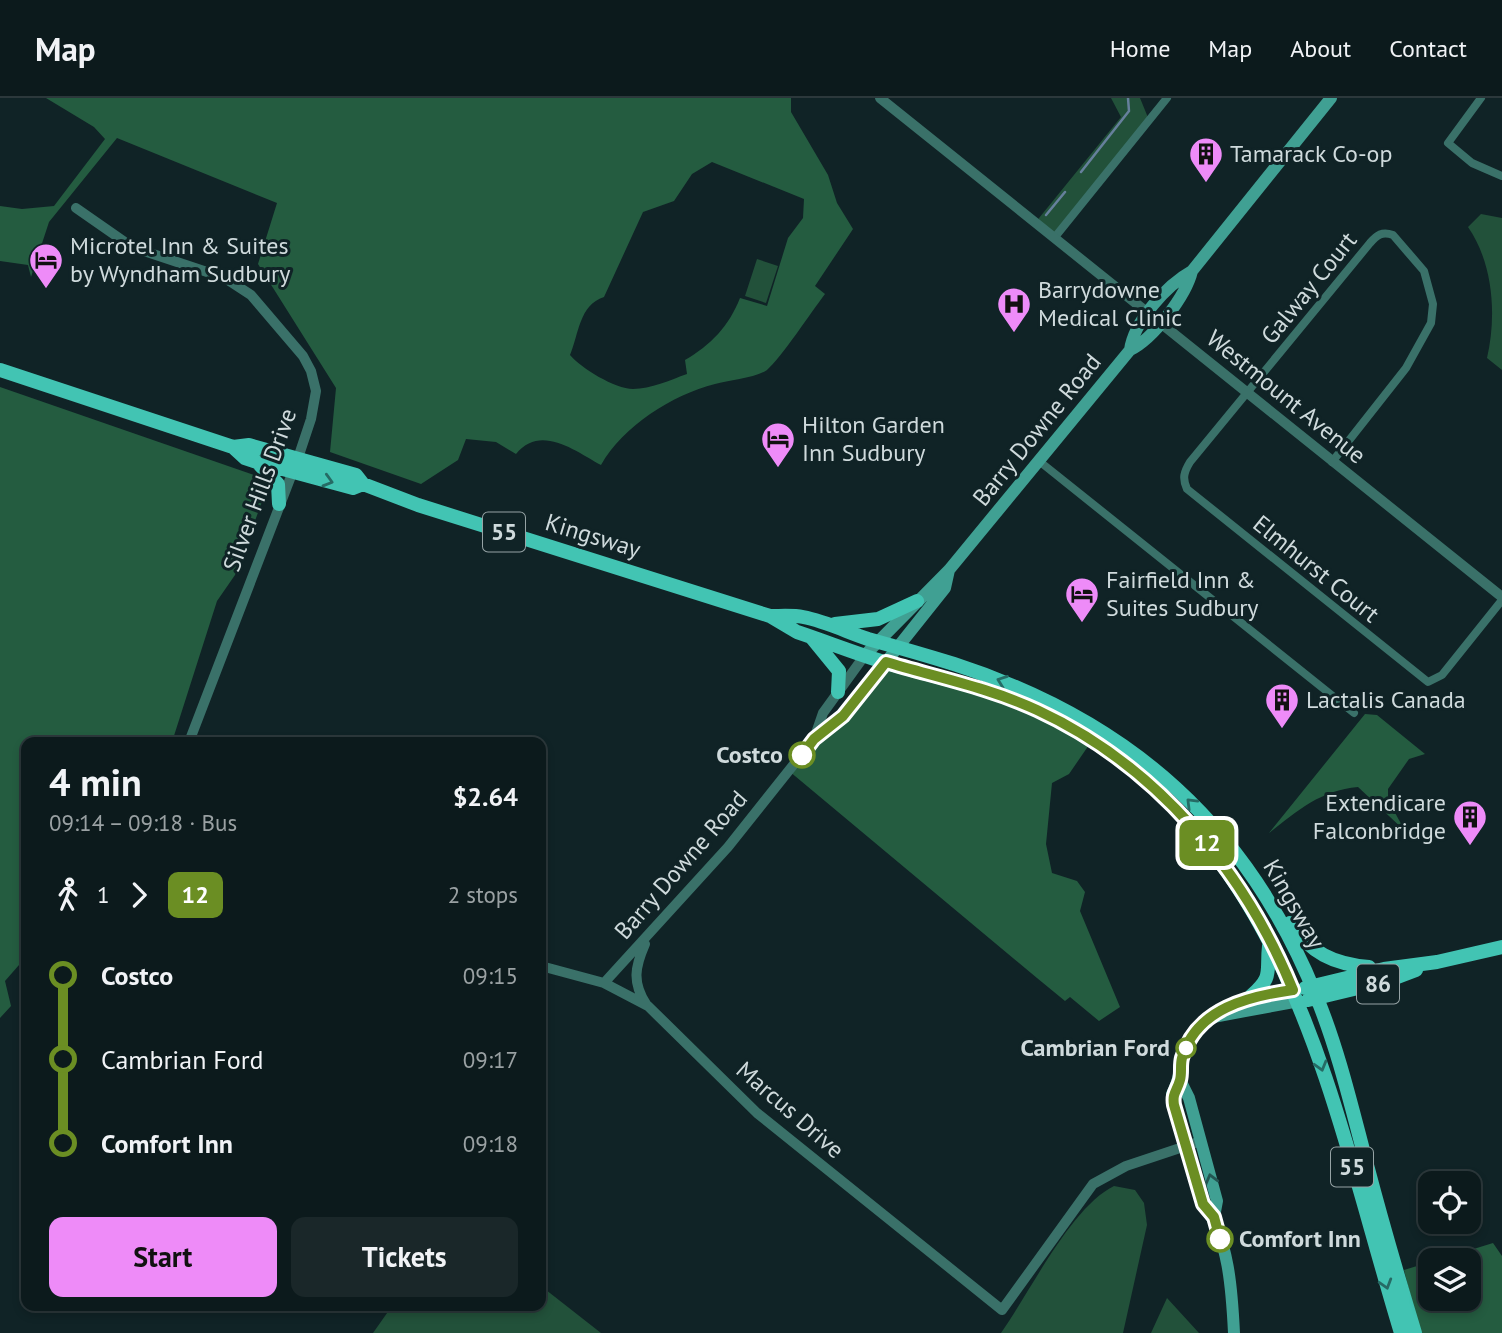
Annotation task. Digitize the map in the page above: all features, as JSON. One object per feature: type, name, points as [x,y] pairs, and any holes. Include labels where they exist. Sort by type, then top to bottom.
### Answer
[{"type":"main road","name":"Barry Downe Road","points":[[1130,350],[1132,335],[1149,313],[1176,280],[1192,271],[1331,98]]},
{"type":"main road","name":"Barry Downe Road","points":[[865,655],[949,570],[1130,350],[1142,344],[1188,288],[1192,271]]},
{"type":"main road","name":"Kingsway","points":[[0,370],[233,447],[245,458],[257,462],[356,475],[363,484],[418,505],[770,616],[811,637],[1036,709],[1122,763],[1195,827],[1239,889],[1296,995],[1319,1057],[1401,1333]]},
{"type":"main road","name":"Kingsway","points":[[233,447],[249,445],[295,465]]},
{"type":"main road","points":[[257,462],[278,484],[279,504]]},
{"type":"main road","name":"Barry Downe Road","points":[[886,662],[945,588],[949,570]]},
{"type":"main road","points":[[827,625],[878,619],[917,601]]},
{"type":"main road","name":"Kingsway","points":[[770,616],[802,617],[1022,688],[1072,712],[1118,741],[1170,782],[1213,825],[1248,868],[1297,950],[1315,992],[1345,1082],[1415,1333]]},
{"type":"main road","points":[[811,637],[839,671],[838,692]]},
{"type":"main road","points":[[1264,895],[1308,945],[1324,957],[1353,967],[1384,969]]},
{"type":"main road","points":[[1251,996],[1267,980],[1271,961],[1269,941]]},
{"type":"main road","name":"86","points":[[1315,992],[1384,969],[1437,962],[1502,947]]},
{"type":"main road","name":"86","points":[[1296,995],[1387,982],[1437,962]]},
{"type":"main road","points":[[1234,1333],[1227,1266],[1214,1217],[1203,1204],[1172,1094],[1180,1080],[1186,1048],[1200,1028],[1213,1017],[1232,1002],[1251,996],[1296,995]]},
{"type":"main road","points":[[1213,1017],[1296,995]]},
{"type":"main road","points":[[1180,1080],[1189,1098],[1217,1201],[1214,1217]]},
{"type":"street","name":"Westmount Avenue","points":[[880,98],[1502,598]]},
{"type":"street","points":[[1055,237],[1167,98]]},
{"type":"street","points":[[1481,98],[1448,142],[1472,163],[1502,176]]},
{"type":"street","name":"Silver Hills Drive","points":[[76,208],[132,247],[225,278],[251,296],[303,356],[312,371],[316,391],[311,419],[191,737]]},
{"type":"street","name":"Galway Court","points":[[1249,394],[1377,234],[1393,235],[1424,271],[1433,304],[1431,323],[1406,368],[1332,462]]},
{"type":"street","name":"Elmhurst Court","points":[[1249,394],[1190,463],[1183,477],[1187,489],[1428,682],[1442,675],[1502,598]]},
{"type":"street","points":[[1039,461],[1354,713]]},
{"type":"street","name":"Barry Downe Road","points":[[814,739],[823,713],[865,655]]},
{"type":"street","name":"Barry Downe Road","points":[[604,983],[728,847],[814,739],[843,716],[886,662]]},
{"type":"street","points":[[648,1006],[635,981],[635,968],[649,935]]},
{"type":"street","name":"Marcus Drive","points":[[546,967],[604,983],[648,1006],[757,1113],[1002,1310],[1093,1184],[1126,1166],[1185,1146]]},
{"type":"street","points":[[1185,1146],[1201,1141]]},
{"type":"green space","points":[[46,98],[791,98],[791,112],[828,175],[837,203],[853,229],[815,286],[825,294],[767,370],[699,389],[666,404],[622,437],[601,465],[569,447],[546,440],[525,445],[516,454],[496,442],[466,439],[458,460],[421,484],[330,452],[336,388],[258,264],[277,203],[117,138],[49,222],[31,277],[28,265],[0,261],[0,206],[22,209],[54,206],[105,139],[94,127]],"holes":[[[712,162],[804,199],[803,218],[788,238],[767,306],[740,298],[718,334],[685,360],[687,374],[647,388],[626,388],[599,377],[570,355],[585,313],[589,306],[604,297],[643,212],[674,201],[692,174]]]},
{"type":"green space","points":[[1111,98],[1140,98],[1149,120],[1054,238],[1035,223],[1121,117]]},
{"type":"green space","points":[[1481,214],[1502,218],[1502,370],[1487,358],[1492,324],[1491,290],[1483,257],[1468,227]]},
{"type":"green space","points":[[757,259],[778,266],[766,303],[745,296]]},
{"type":"green space","points":[[0,387],[254,475],[264,487],[263,499],[235,575],[217,601],[174,737],[21,737],[21,963],[5,981],[11,1006],[0,1018]]},
{"type":"green space","points":[[886,662],[991,695],[1091,742],[1069,774],[1052,783],[1046,844],[1052,873],[1077,881],[1085,892],[1080,911],[1120,1007],[1099,1021],[1070,997],[1065,1001],[789,771],[843,716]]},
{"type":"green space","points":[[1365,714],[1377,715],[1425,754],[1409,759],[1388,789],[1388,800],[1405,831],[1358,787],[1321,797],[1269,833]]},
{"type":"green space","points":[[1114,1186],[1135,1190],[1144,1203],[1147,1225],[1123,1333],[1001,1333],[1067,1231],[1082,1212]]},
{"type":"green space","points":[[1493,1243],[1502,1256],[1502,1333],[1420,1333],[1404,1270],[1418,1266],[1418,1311],[1481,1311],[1481,1248],[1477,1248]]},
{"type":"green space","points":[[546,1290],[601,1333],[373,1333],[388,1311],[546,1311]]},
{"type":"green space","points":[[1167,1298],[1199,1333],[1151,1333]]},
{"type":"waterway","points":[[1081,172],[1129,111],[1128,98]]},
{"type":"waterway","points":[[1046,215],[1065,192]]},
{"type":"bus line","name":"12","points":[[802,755],[814,739],[843,716],[886,662],[1036,709],[1077,732],[1122,763],[1164,796],[1195,827],[1266,933],[1293,990],[1251,996],[1232,1002],[1200,1028],[1182,1059],[1180,1080],[1172,1094],[1174,1105],[1203,1204],[1214,1217],[1220,1239]]},
{"type":"place","name":"Tamarack Co-op","points":[[1206,184]]},
{"type":"place","name":"Microtel Inn & Suites by Wyndham Sudbury","points":[[46,290]]},
{"type":"place","name":"Barrydowne Medical Clinic","points":[[1014,334]]},
{"type":"place","name":"Hilton Garden Inn Sudbury","points":[[778,469]]},
{"type":"place","name":"Fairfield Inn & Suites Sudbury","points":[[1082,624]]},
{"type":"place","name":"Lactalis Canada","points":[[1282,730]]},
{"type":"place","name":"Costco","points":[[802,755]]},
{"type":"place","name":"Extendicare Falconbridge","points":[[1470,847]]},
{"type":"place","name":"Cambrian Ford","points":[[1186,1048]]},
{"type":"place","name":"Comfort Inn","points":[[1220,1239]]}]
